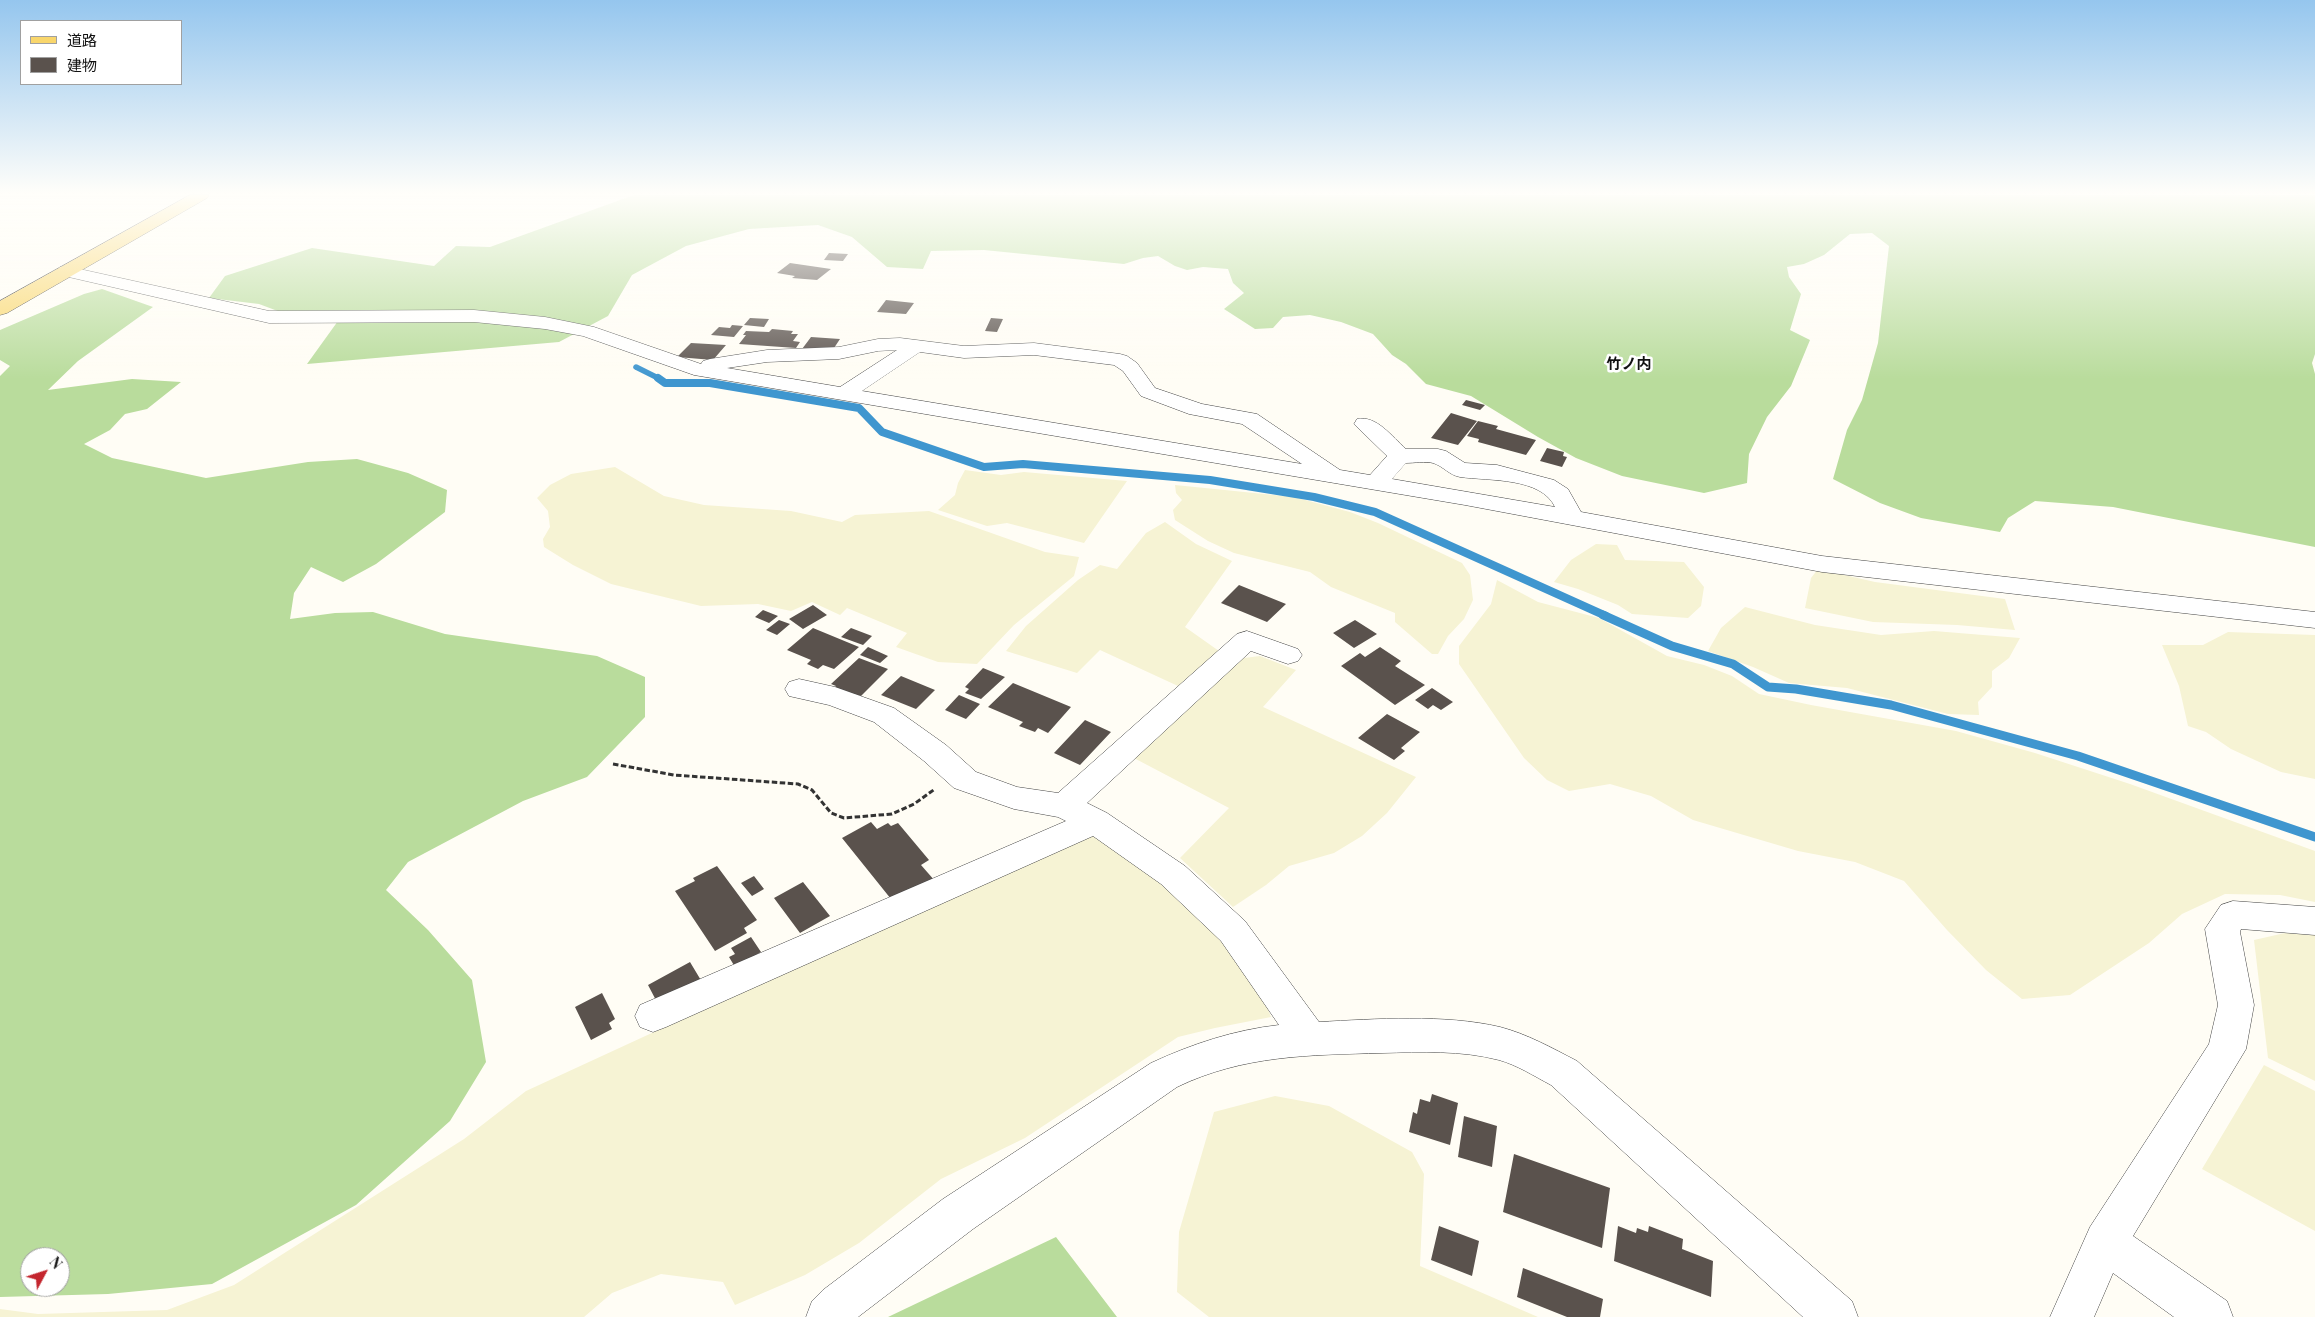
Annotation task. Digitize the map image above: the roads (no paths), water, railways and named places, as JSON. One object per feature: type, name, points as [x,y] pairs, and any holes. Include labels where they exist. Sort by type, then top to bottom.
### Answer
[{"type":"main road","points":[[0,310],[92,256]]},
{"type":"street","points":[[66,271],[187,300],[269,317],[474,316],[545,323],[587,331],[694,369],[1571,517],[1822,564],[2315,620]]},
{"type":"street","points":[[694,369],[742,358],[814,355],[878,345],[908,345],[964,352],[1034,350],[1120,360],[1130,367],[1148,392],[1198,409],[1249,419],[1340,479]]},
{"type":"street","points":[[845,393],[908,345]]},
{"type":"street","points":[[1365,424],[1400,456],[1438,456],[1460,470],[1497,472],[1546,485],[1560,494],[1571,517]]},
{"type":"street","points":[[1375,484],[1400,456]]},
{"type":"street","points":[[1064,806],[1246,640],[1288,655]]},
{"type":"street","points":[[799,689],[835,697],[884,715],[935,753],[965,780],[1014,798],[1064,806],[1096,821],[1173,875],[1233,931],[1309,1038]]},
{"type":"street","points":[[653,1016],[1096,821]]},
{"type":"street","points":[[2072,1317],[2105,1242],[2227,1049],[2236,1005],[2222,928],[2233,916],[2315,921]]},
{"type":"street","points":[[828,1317],[838,1305],[958,1214],[1164,1075],[1189,1061],[1231,1048],[1309,1038],[1448,1036],[1492,1042],[1534,1057],[1564,1073],[1836,1317]]},
{"type":"street","points":[[2105,1242],[2211,1317]]},
{"type":"waterway","points":[[636,367],[658,378]]},
{"type":"waterway","points":[[658,378],[665,383],[710,383],[859,408],[882,432],[984,467],[1023,464],[1210,480],[1314,497],[1375,512],[1606,616]]},
{"type":"waterway","points":[[1603,615],[1672,646],[1733,664],[1768,687],[1796,689],[1891,705],[2078,756],[2315,837]]},
{"type":"district","name":"竹ノ内","points":[[1629,364]]}]
